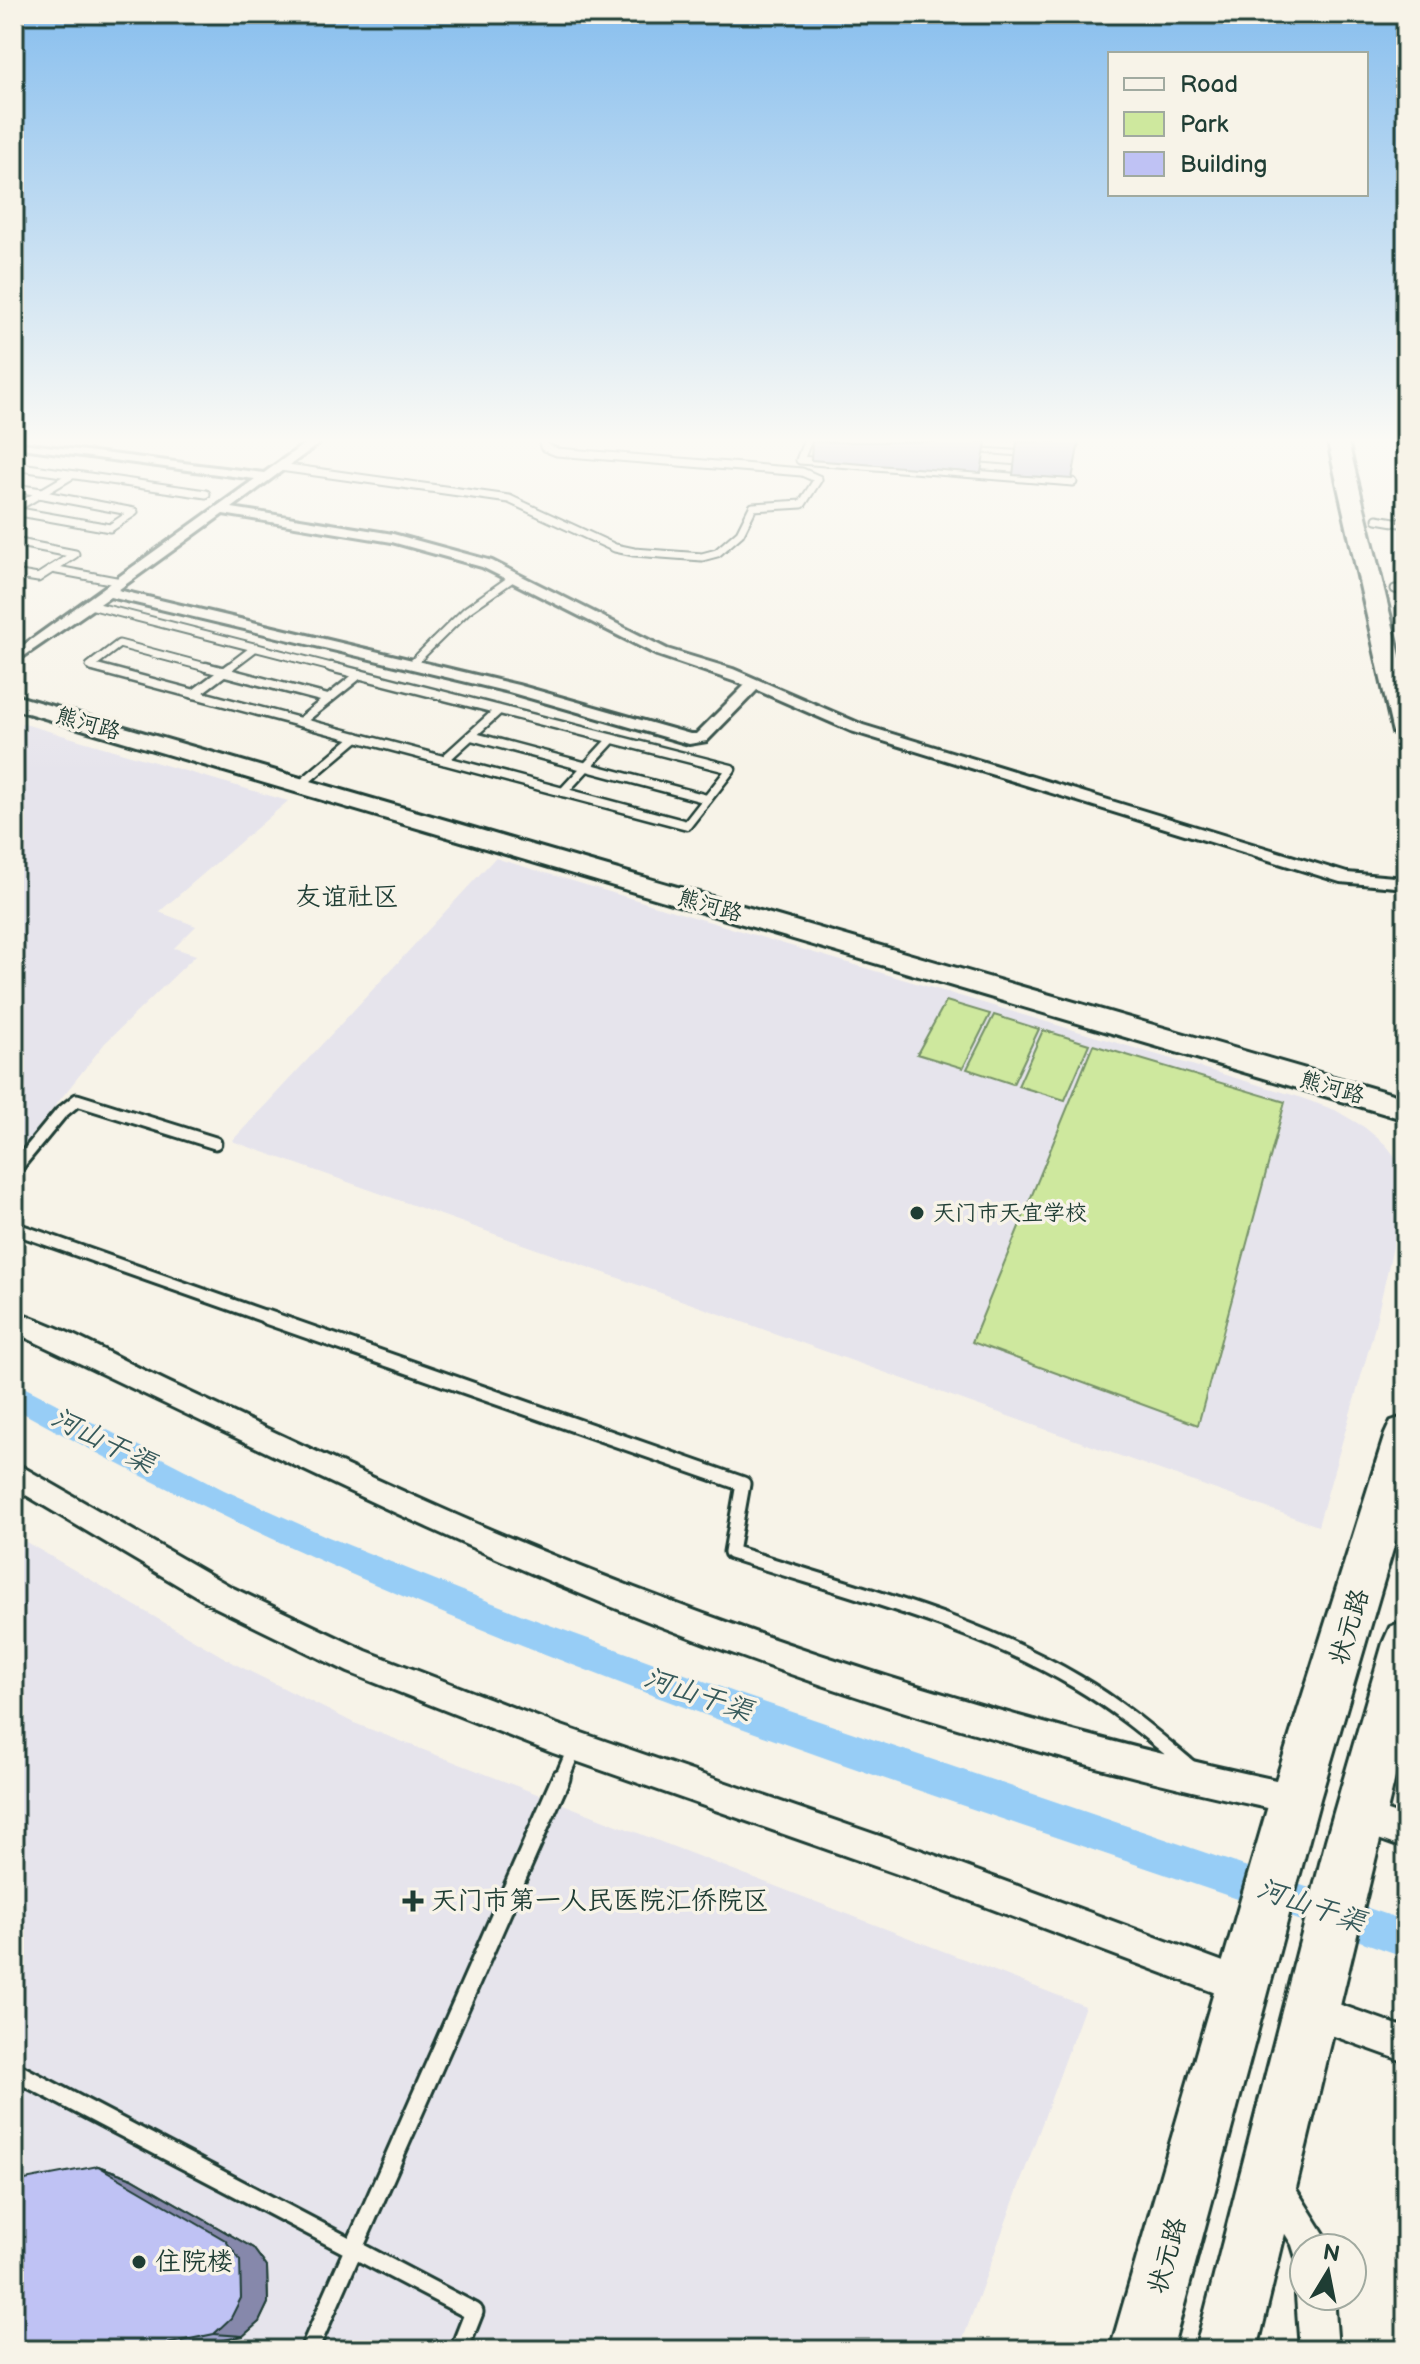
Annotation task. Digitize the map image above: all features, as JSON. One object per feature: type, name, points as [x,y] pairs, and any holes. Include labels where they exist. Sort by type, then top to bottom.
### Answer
[{"type":"main road","points":[[1367,552],[1406,733]]},
{"type":"main road","points":[[1388,552],[1400,590],[1402,616]]},
{"type":"main road","name":"状元路","points":[[1141,2350],[1293,1809],[1406,1434]]},
{"type":"main road","points":[[1226,2350],[1356,1828],[1406,1643]]},
{"type":"street","points":[[14,659],[162,552]]},
{"type":"street","points":[[445,552],[487,564],[662,652],[728,672],[857,728],[1346,878],[1406,883]]},
{"type":"street","points":[[108,592],[413,663],[695,740],[755,684]]},
{"type":"street","name":"熊河路","points":[[14,702],[1406,1109]]},
{"type":"street","points":[[14,1321],[464,1531],[724,1636],[999,1728],[1208,1782],[1293,1809]]},
{"type":"street","points":[[14,1474],[223,1597],[358,1662],[575,1745],[1246,1982]]},
{"type":"street","points":[[1356,1828],[1406,1833]]},
{"type":"street","points":[[1310,2011],[1406,2045]]},
{"type":"street","points":[[1270,2182],[1304,2232]]},
{"type":"street","points":[[1316,2312],[1319,2350]]},
{"type":"lane","points":[[14,574],[38,578],[75,554],[66,552]]},
{"type":"lane","points":[[657,552],[702,557],[718,552]]},
{"type":"lane","points":[[52,569],[121,582]]},
{"type":"lane","points":[[413,663],[467,610],[514,577]]},
{"type":"lane","points":[[90,605],[731,769],[687,825],[90,666],[119,644],[328,699]]},
{"type":"lane","points":[[194,694],[256,647]]},
{"type":"lane","points":[[300,722],[360,674]]},
{"type":"lane","points":[[444,760],[499,710]]},
{"type":"lane","points":[[471,736],[707,799]]},
{"type":"lane","points":[[299,786],[357,737]]},
{"type":"lane","points":[[563,792],[612,739]]},
{"type":"lane","points":[[14,1170],[61,1113],[77,1100],[215,1143]]},
{"type":"lane","points":[[14,1228],[743,1484],[731,1552],[983,1638],[1064,1674],[1142,1727],[1208,1782]]},
{"type":"lane","points":[[309,2350],[575,1745]]},
{"type":"lane","points":[[14,2071],[474,2312],[459,2350]]},
{"type":"shaded area","points":[[14,721],[288,801],[159,912],[196,926],[174,948],[196,955],[105,1043],[14,1158]]},
{"type":"shaded area","name":"天门市天宜学校","points":[[495,858],[1296,1096],[1335,1110],[1364,1127],[1386,1145],[1403,1167],[1406,1191],[1372,1338],[1318,1526],[232,1141]]},
{"type":"shaded area","name":"天门市第一人民医院汇侨院区","points":[[14,1535],[237,1665],[354,1723],[1085,2006],[959,2350],[14,2350]]},
{"type":"green space","points":[[946,1001],[990,1014],[963,1068],[917,1054]]},
{"type":"green space","points":[[994,1015],[1039,1029],[1013,1084],[967,1069]]},
{"type":"green space","points":[[1043,1030],[1089,1044],[1065,1100],[1018,1086]]},
{"type":"green space","points":[[1093,1045],[1285,1102],[1198,1425],[972,1342]]},
{"type":"building","name":"住院楼","points":[[98,2166],[225,2240],[240,2260],[241,2298],[231,2318],[214,2334],[137,2350],[14,2350],[14,2182]]},
{"type":"waterway","name":"河山干渠","points":[[14,1394],[213,1499],[420,1590],[737,1709],[1406,1939]]},
{"type":"place","name":"天门市天宜学校","points":[[917,1213]]},
{"type":"place","name":"天门市第一人民医院汇侨院区","points":[[413,1901]]},
{"type":"place","name":"住院楼","points":[[139,2262]]},
{"type":"district","name":"友谊社区","points":[[347,897]]}]
